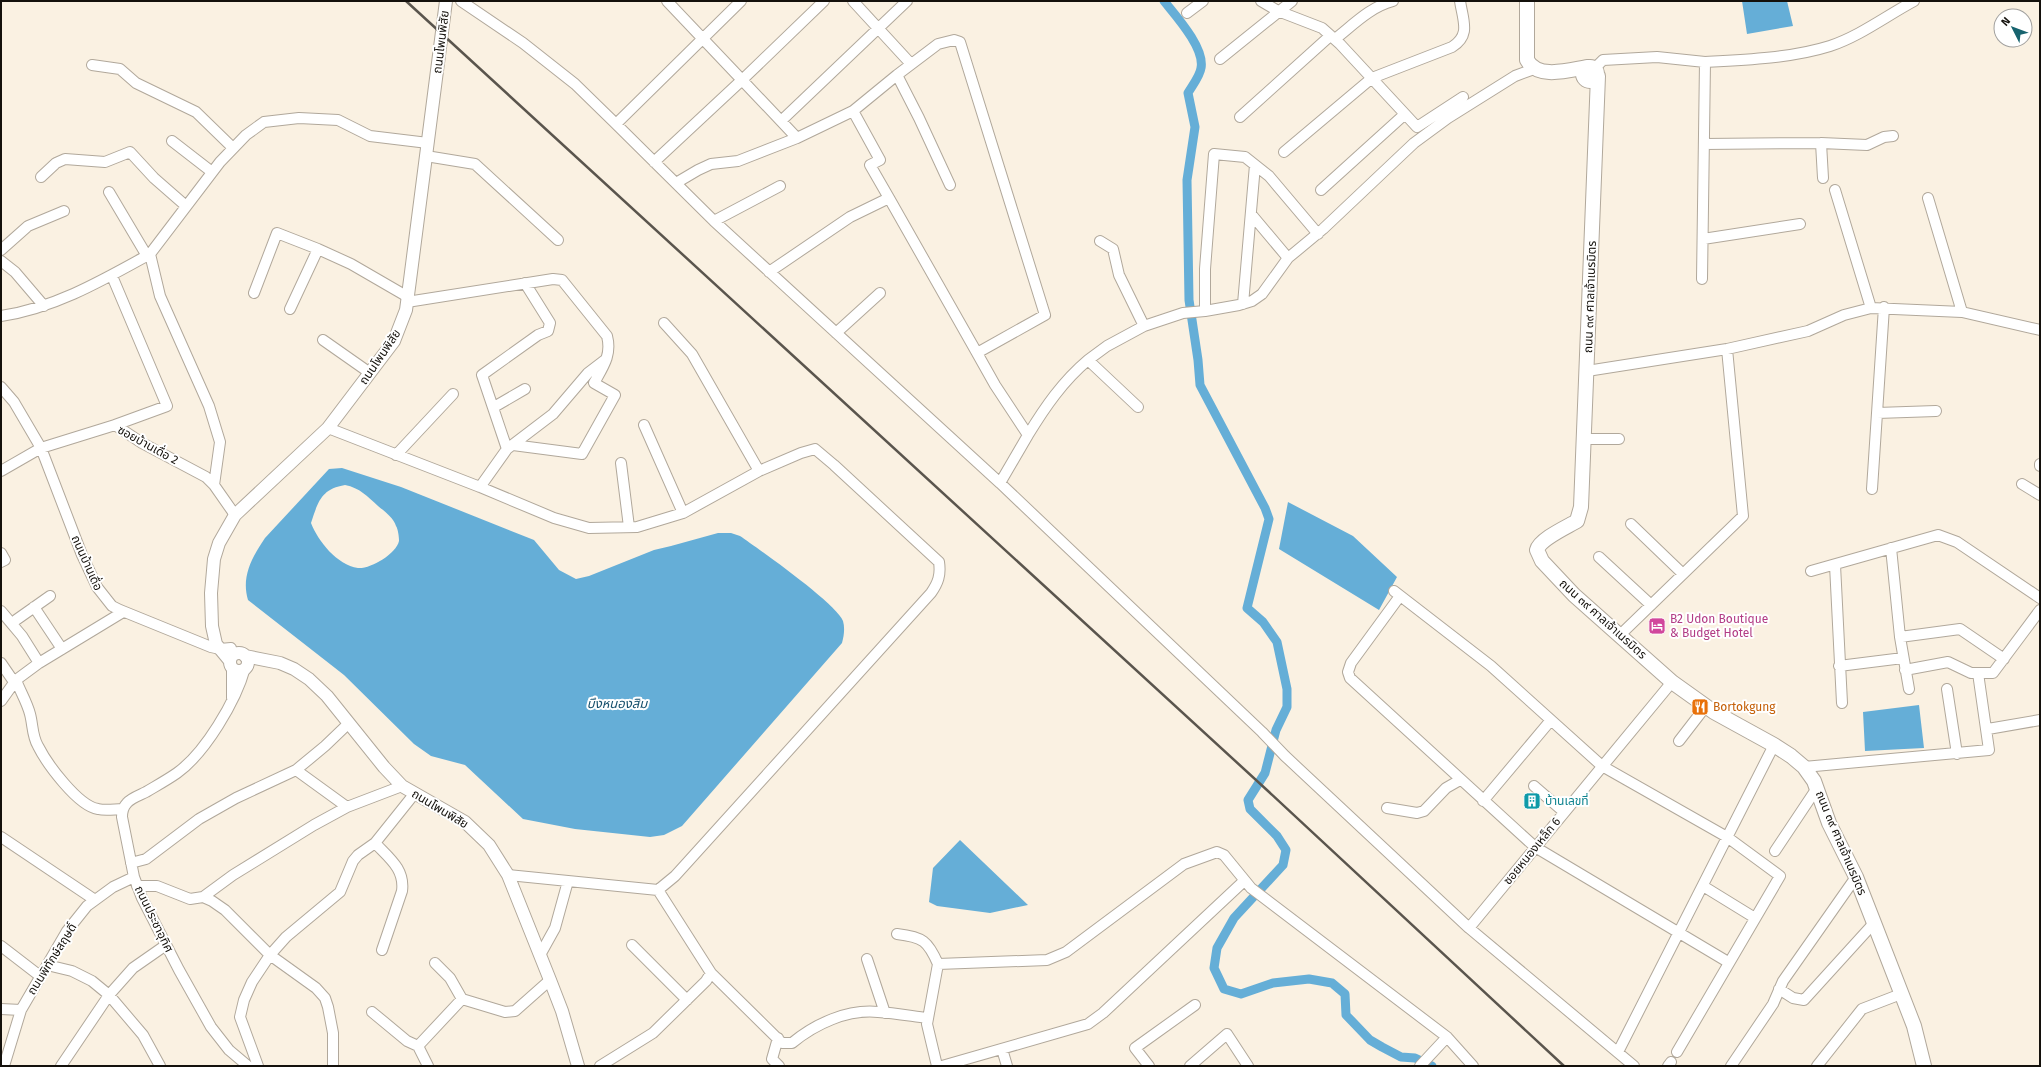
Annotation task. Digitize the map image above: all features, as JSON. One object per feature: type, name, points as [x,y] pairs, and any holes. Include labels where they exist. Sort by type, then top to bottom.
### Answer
[{"type":"main road","points":[[1527,1],[1527,60],[1534,69],[1541,72],[1567,71],[1591,74]]},
{"type":"main road","name":"ถนน ๓๙ ศาลเจ้าเนรมิตร","points":[[1591,74],[1598,95],[1581,507],[1577,521],[1538,545],[1537,550],[1542,561],[1557,578],[1672,682],[1706,706],[1774,745],[1804,767],[1817,788],[1829,823],[1856,877],[1914,1026],[1924,1066]]},
{"type":"street","name":"ถนนโพนพิสัย","points":[[446,1],[407,300],[402,323],[394,341],[328,428],[235,515],[219,543],[214,559],[211,593],[214,636],[236,659],[270,661],[294,669],[309,679],[327,696],[402,786],[465,822],[489,845],[508,875],[562,1011],[578,1066]]},
{"type":"street","points":[[462,1],[523,42],[575,84],[714,221],[1000,484],[1262,732],[1285,756],[1469,928],[1634,1066]]},
{"type":"street","points":[[667,1],[703,37],[797,138]]},
{"type":"street","points":[[616,124],[741,1]]},
{"type":"street","points":[[654,162],[824,1]]},
{"type":"street","points":[[853,1],[911,64]]},
{"type":"street","points":[[781,121],[907,1]]},
{"type":"street","points":[[1187,13],[1203,1]]},
{"type":"street","points":[[1261,1],[1278,11],[1322,28],[1372,78],[1417,127],[1463,97]]},
{"type":"street","points":[[1220,59],[1292,1]]},
{"type":"street","points":[[1362,18],[1374,1]]},
{"type":"street","points":[[1240,117],[1333,38],[1379,6],[1393,1]]},
{"type":"street","points":[[1284,152],[1372,78],[1452,47],[1462,41],[1465,35],[1460,1]]},
{"type":"street","points":[[1591,74],[1602,60],[1657,57],[1706,62],[1753,60],[1830,46],[1860,33],[1914,1]]},
{"type":"street","points":[[676,184],[711,164],[738,161],[797,138],[853,111],[938,44],[954,40],[960,42],[1045,315],[977,353]]},
{"type":"street","points":[[1702,279],[1706,62]]},
{"type":"street","points":[[92,65],[120,69],[136,83],[196,112],[233,148]]},
{"type":"street","points":[[1000,484],[1049,401],[1061,386],[1088,360],[1107,346],[1144,326],[1187,312],[1202,312],[1243,304],[1262,294],[1288,258],[1318,234],[1414,142],[1448,118],[1515,76],[1534,69]]},
{"type":"street","points":[[897,75],[920,118],[950,185]]},
{"type":"street","points":[[853,111],[880,160],[870,165],[995,385],[1028,435]]},
{"type":"street","points":[[1321,190],[1406,114]]},
{"type":"street","points":[[1,316],[44,306],[112,276],[148,255],[212,172],[246,135],[264,122],[299,118],[338,120],[370,136],[428,143]]},
{"type":"street","points":[[1704,144],[1821,143],[1867,145],[1884,137],[1893,136]]},
{"type":"street","points":[[172,141],[212,172]]},
{"type":"street","points":[[1821,143],[1823,178]]},
{"type":"street","points":[[40,177],[56,163],[65,159],[105,162],[130,152],[154,178],[186,206]]},
{"type":"street","points":[[1202,312],[1214,154],[1245,157],[1269,176],[1318,234]]},
{"type":"street","points":[[426,156],[476,164],[558,240]]},
{"type":"street","points":[[1243,304],[1255,165]]},
{"type":"street","points":[[714,221],[780,186]]},
{"type":"street","points":[[1835,190],[1871,308]]},
{"type":"street","points":[[109,192],[148,255],[160,296],[209,406],[220,442],[214,485]]},
{"type":"street","points":[[769,272],[850,217],[889,198]]},
{"type":"street","points":[[1928,198],[1962,312]]},
{"type":"street","points":[[1,250],[28,226],[64,211]]},
{"type":"street","points":[[1251,214],[1288,258]]},
{"type":"street","points":[[1703,239],[1800,224]]},
{"type":"street","points":[[254,293],[278,234],[318,249],[350,264],[407,300],[553,279],[562,280],[607,336],[609,344],[608,357],[594,383],[615,395],[582,454],[510,447]]},
{"type":"street","points":[[1100,241],[1113,249],[1119,275],[1144,326]]},
{"type":"street","points":[[290,309],[318,249]]},
{"type":"street","points":[[1,261],[15,272],[44,306]]},
{"type":"street","points":[[112,276],[167,406],[115,426]]},
{"type":"street","points":[[510,447],[482,375],[538,335],[548,331],[550,327],[550,323],[525,283]]},
{"type":"street","points":[[836,333],[880,293]]},
{"type":"street","points":[[1587,371],[1726,350],[1808,331],[1844,315],[1871,308],[1962,312],[2040,330]]},
{"type":"street","points":[[1872,489],[1884,308]]},
{"type":"street","points":[[664,323],[692,354],[759,471]]},
{"type":"street","points":[[324,340],[370,373]]},
{"type":"street","points":[[1620,635],[1743,516],[1726,350]]},
{"type":"street","points":[[480,487],[510,447],[553,414],[588,374],[608,357]]},
{"type":"street","points":[[1088,360],[1138,407]]},
{"type":"street","name":"ถนนบ้านเดื่อ","points":[[1,387],[14,402],[41,448],[82,555],[97,587],[112,606],[236,659]]},
{"type":"street","points":[[494,407],[525,389]]},
{"type":"street","points":[[396,455],[453,394]]},
{"type":"street","points":[[1877,413],[1936,412]]},
{"type":"street","points":[[644,425],[683,513]]},
{"type":"street","name":"ซอยบ้านเดื่อ 2","points":[[1,471],[41,448],[115,426],[142,443],[200,473],[214,485],[235,515]]},
{"type":"street","points":[[328,428],[561,520],[589,528],[637,527],[683,513],[759,471],[801,453],[815,450],[834,465],[939,562],[940,571],[937,584],[931,593],[675,876],[658,890],[508,875]]},
{"type":"street","points":[[1584,439],[1619,439]]},
{"type":"street","points":[[621,463],[630,527]]},
{"type":"street","points":[[2022,484],[2040,495]]},
{"type":"street","points":[[1631,524],[1683,574]]},
{"type":"street","points":[[1811,572],[1938,535],[1957,542],[2040,598]]},
{"type":"street","points":[[1891,548],[1900,637],[1909,689]]},
{"type":"street","points":[[1,553],[5,560],[1,562]]},
{"type":"street","points":[[1599,557],[1650,605]]},
{"type":"street","points":[[1835,565],[1842,703]]},
{"type":"street","points":[[1677,1052],[1728,962],[1780,876],[1727,837],[1602,766],[1491,666],[1397,593],[1351,663],[1348,674],[1352,681],[1535,847],[1678,934],[1728,962]]},
{"type":"street","points":[[16,620],[50,596]]},
{"type":"street","points":[[34,607],[62,649]]},
{"type":"street","points":[[1905,670],[1948,662],[1971,672],[1993,673],[2040,610]]},
{"type":"street","points":[[1,611],[22,636],[39,662]]},
{"type":"street","points":[[1,701],[15,681],[39,662],[124,612]]},
{"type":"street","points":[[1900,637],[1960,629],[2004,659]]},
{"type":"street","points":[[1839,666],[1903,658]]},
{"type":"street","points":[[1,663],[15,681],[30,713],[34,736],[38,747],[52,768],[74,794],[90,807],[98,810],[122,809],[127,803],[159,785],[186,766],[202,747],[232,702],[240,686],[236,659]]},
{"type":"street","points":[[1804,767],[1989,750],[1988,729],[1978,673]]},
{"type":"street","name":"ซอยหนองเหล็ก 6","points":[[1469,928],[1672,682]]},
{"type":"street","points":[[1947,689],[1958,754]]},
{"type":"street","points":[[1679,741],[1706,706]]},
{"type":"street","points":[[1483,801],[1551,720]]},
{"type":"street","points":[[1988,729],[2040,720]]},
{"type":"street","points":[[131,863],[146,859],[199,819],[236,798],[296,770],[325,746],[349,723]]},
{"type":"street","points":[[1618,1052],[1774,745]]},
{"type":"street","points":[[296,770],[347,807]]},
{"type":"street","points":[[1387,808],[1417,813],[1424,811],[1446,788],[1460,780]]},
{"type":"street","points":[[136,881],[158,886],[190,899],[203,897],[233,875],[314,825],[347,807],[402,786]]},
{"type":"street","points":[[1534,786],[1564,812]]},
{"type":"street","points":[[1775,851],[1817,788]]},
{"type":"street","points":[[258,1066],[240,1017],[244,1000],[252,982],[270,955],[286,937],[340,892],[353,861],[358,854],[376,843],[415,793]]},
{"type":"street","name":"ถนนประชาอุทิศ","points":[[122,809],[122,817],[136,881],[166,945],[211,1027],[229,1050],[248,1066]]},
{"type":"street","points":[[1,837],[96,900]]},
{"type":"street","points":[[376,843],[397,866],[402,874],[403,882],[402,891],[382,950]]},
{"type":"street","points":[[938,964],[1047,960],[1066,952],[1184,864],[1217,852],[1224,855],[1248,884],[1447,1037],[1473,1066]]},
{"type":"street","points":[[1732,1066],[1773,1004],[1779,989],[1856,877]]},
{"type":"street","name":"ถนนพิทักษ์สฤษดิ์","points":[[4,1066],[21,1010],[67,931],[87,906],[113,887],[136,881]]},
{"type":"street","points":[[540,955],[555,928],[568,881]]},
{"type":"street","points":[[942,1066],[1088,1024],[1103,1013],[1248,884]]},
{"type":"street","points":[[1703,886],[1755,918]]},
{"type":"street","points":[[658,890],[711,973],[782,1043],[792,1043],[807,1031],[823,1023],[850,1014],[876,1011],[927,1018]]},
{"type":"street","points":[[203,897],[225,910],[270,955],[316,988],[325,998],[333,1033],[333,1066]]},
{"type":"street","points":[[1779,989],[1793,998],[1804,1000],[1874,923]]},
{"type":"street","points":[[897,934],[915,937],[925,941],[932,948],[938,964],[926,1024],[937,1066]]},
{"type":"street","points":[[61,1066],[109,995],[133,968],[166,945]]},
{"type":"street","points":[[632,945],[687,1000]]},
{"type":"street","points":[[1,946],[40,976]]},
{"type":"street","points":[[867,959],[885,1013]]},
{"type":"street","points":[[435,963],[450,978],[462,999],[505,1012],[515,1011],[550,980]]},
{"type":"street","points":[[47,965],[72,971],[92,981],[109,995],[143,1035],[160,1066]]},
{"type":"street","points":[[600,1066],[653,1033],[706,981],[711,973]]},
{"type":"street","points":[[1816,1066],[1862,1009],[1901,994]]},
{"type":"street","points":[[418,1046],[462,999]]},
{"type":"street","points":[[1148,1066],[1135,1048],[1195,1005]]},
{"type":"street","points":[[1,1009],[21,1010]]},
{"type":"street","points":[[372,1012],[407,1041],[418,1046],[428,1066]]},
{"type":"street","points":[[1190,1066],[1227,1034],[1248,1066]]},
{"type":"street","points":[[1420,1066],[1447,1037]]},
{"type":"street","points":[[778,1038],[772,1059],[779,1066]]},
{"type":"street","points":[[1002,1049],[1007,1066]]},
{"type":"water","points":[[1742,1],[1787,1],[1793,26],[1747,34]]},
{"type":"water","name":"บึงหนองสิม","points":[[342,468],[401,487],[534,540],[559,570],[576,579],[589,576],[654,550],[718,533],[731,533],[740,536],[813,590],[838,613],[844,624],[842,643],[682,826],[664,835],[650,837],[575,829],[523,819],[465,765],[431,756],[414,744],[344,675],[248,600],[246,592],[247,575],[252,560],[260,545],[329,469]],"holes":[[[345,485],[355,488],[363,493],[388,515],[395,523],[398,533],[399,541],[393,551],[382,560],[363,568],[350,566],[329,551],[318,537],[311,523],[316,509],[326,493],[337,487]]]},
{"type":"water","points":[[1288,502],[1353,536],[1397,577],[1379,610],[1279,549]]},
{"type":"water","points":[[1919,705],[1924,748],[1865,751],[1863,712]]},
{"type":"water","points":[[960,840],[1028,905],[990,913],[937,906],[929,902],[933,868]]},
{"type":"waterway","points":[[1164,1],[1194,42],[1199,51],[1201,60],[1199,74],[1188,93],[1195,127],[1187,180],[1189,300],[1198,360],[1200,385],[1265,508],[1269,519],[1247,608],[1263,622],[1277,642],[1287,689],[1287,707],[1276,730],[1265,773],[1248,800],[1250,809],[1277,836],[1286,850],[1283,865],[1234,918],[1217,948],[1214,968],[1224,989],[1241,994],[1273,983],[1309,979],[1332,983],[1345,994],[1346,1015],[1370,1040],[1401,1057],[1415,1058],[1432,1066]]},
{"type":"railway","points":[[406,1],[1268,791],[1564,1066]]},
{"type":"place","name":"B2 Udon Boutique & Budget Hotel","points":[[1657,626]]},
{"type":"place","name":"Bortokgung","points":[[1700,707]]},
{"type":"place","name":"บ้านเลขที่","points":[[1532,801]]}]
